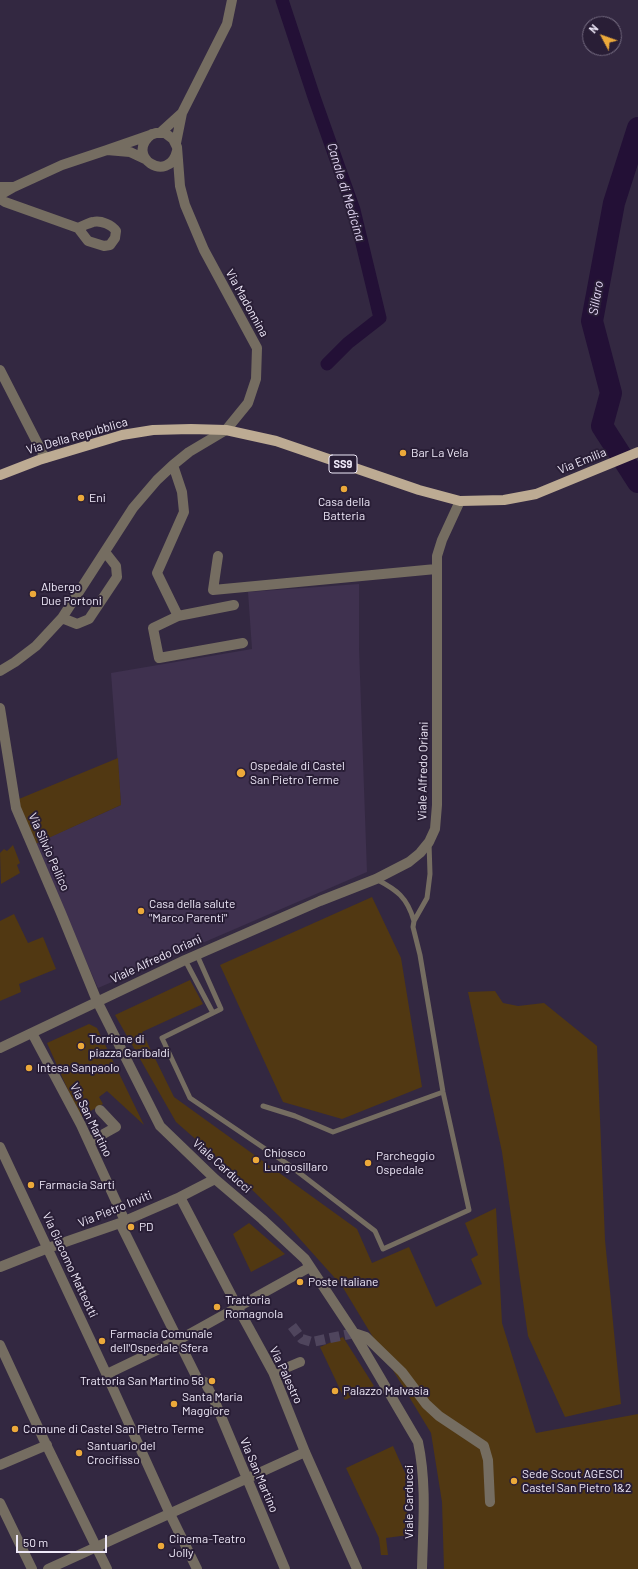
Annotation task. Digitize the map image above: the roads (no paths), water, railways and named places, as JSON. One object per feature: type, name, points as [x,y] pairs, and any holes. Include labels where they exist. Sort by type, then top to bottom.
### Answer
[{"type":"main road","name":"Via Della Repubblica","points":[[0,475],[44,458],[122,435],[153,430],[226,430],[276,442],[419,490],[460,501],[504,500],[536,494]]},
{"type":"main road","name":"Via Emilia","points":[[536,494],[638,452]]},
{"type":"street","points":[[159,167],[169,164],[176,156],[176,147],[182,113],[227,24],[232,0]]},
{"type":"street","points":[[145,159],[143,153],[144,142],[182,113]]},
{"type":"street","points":[[0,196],[14,187],[62,165],[156,133],[170,136],[176,147],[180,186]]},
{"type":"street","points":[[107,150],[130,152],[145,159],[149,163],[168,170],[180,186]]},
{"type":"street","name":"Via Madonnina","points":[[180,186],[204,250],[258,348],[256,379],[248,403],[226,430]]},
{"type":"street","points":[[0,187],[14,187]]},
{"type":"street","points":[[0,199],[78,228]]},
{"type":"street","points":[[0,370],[44,458]]},
{"type":"street","points":[[0,671],[36,646],[62,618],[134,508],[157,480],[189,452],[226,430]]},
{"type":"street","points":[[173,465],[182,492],[184,512],[157,573],[178,616]]},
{"type":"street","name":"Viale Alfredo Oriani","points":[[0,1048],[197,954],[320,901],[376,879],[409,862],[420,853],[429,842],[435,829],[437,805],[437,556],[442,540],[460,501]]},
{"type":"street","points":[[62,618],[77,624],[89,619],[117,576],[116,566],[105,552]]},
{"type":"street","points":[[218,556],[213,590],[436,569]]},
{"type":"street","points":[[234,605],[178,616],[153,628],[159,658],[243,643]]},
{"type":"street","name":"Via Silvio Pellico","points":[[0,708],[16,808],[97,1001]]},
{"type":"street","points":[[0,765],[7,756]]},
{"type":"street","name":"Viale Carducci","points":[[97,1001],[160,1126],[215,1180],[262,1219],[305,1259],[354,1333],[418,1442],[422,1462],[424,1486],[422,1569]]},
{"type":"street","name":"Via San Martino","points":[[32,1033],[89,1142],[123,1222],[198,1380],[205,1382],[215,1402],[285,1569]]},
{"type":"street","points":[[89,1142],[116,1127],[100,1110]]},
{"type":"street","name":"Via Giacomo Matteotti","points":[[0,1147],[107,1374],[170,1514],[197,1569]]},
{"type":"street","name":"Via Pietro Inviti","points":[[0,1267],[48,1248],[123,1222],[215,1180]]},
{"type":"street","name":"Via Palestro","points":[[180,1197],[274,1373],[305,1452],[357,1569]]},
{"type":"street","points":[[107,1374],[238,1308],[310,1267]]},
{"type":"street","name":"Viale Carducci","points":[[354,1333],[366,1337],[402,1372],[426,1404],[439,1416],[484,1446],[488,1460],[490,1502]]},
{"type":"street","points":[[0,1345],[108,1569]]},
{"type":"street","points":[[274,1373],[300,1362]]},
{"type":"street","points":[[0,1465],[45,1441]]},
{"type":"street","points":[[48,1569],[305,1452]]},
{"type":"street","points":[[0,1503],[32,1569]]},
{"type":"lane","points":[[197,954],[221,1009],[162,1038],[190,1098],[289,1165],[370,1227],[375,1231],[383,1249],[469,1210],[443,1092],[420,955],[413,927],[414,920],[427,898],[430,874],[429,842]]},
{"type":"lane","points":[[376,879],[391,887],[401,895],[410,907],[414,920]]},
{"type":"lane","points":[[185,960],[213,1013]]},
{"type":"lane","points":[[263,1106],[295,1116],[333,1132],[443,1092]]},
{"type":"waterway","name":"Canale di Medicina","points":[[282,0],[354,210],[380,318],[348,343],[327,364]]},
{"type":"waterway","name":"Sillaro","points":[[638,128],[614,203],[592,321],[611,393],[602,426],[638,482]]},
{"type":"tunnel","points":[[292,1326],[302,1339],[312,1342],[354,1333]]},
{"type":"place","name":"Bar La Vela","points":[[403,453]]},
{"type":"place","name":"Casa della Batteria","points":[[344,489]]},
{"type":"place","name":"Eni","points":[[81,498]]},
{"type":"place","name":"Albergo Due Portoni","points":[[33,594]]},
{"type":"place","name":"Ospedale di Castel San Pietro Terme","points":[[241,773]]},
{"type":"place","name":"Casa della salute \"Marco Parenti\"","points":[[141,911]]},
{"type":"place","name":"Torrione di piazza Garibaldi","points":[[81,1046]]},
{"type":"place","name":"Intesa Sanpaolo","points":[[29,1068]]},
{"type":"place","name":"Chiosco Lungosillaro","points":[[256,1160]]},
{"type":"place","name":"Parcheggio Ospedale","points":[[368,1163]]},
{"type":"place","name":"Farmacia Sarti","points":[[31,1185]]},
{"type":"place","name":"PD","points":[[131,1227]]},
{"type":"place","name":"Poste Italiane","points":[[300,1282]]},
{"type":"place","name":"Trattoria Romagnola","points":[[217,1307]]},
{"type":"place","name":"Farmacia Comunale dell'Ospedale Sfera","points":[[102,1341]]},
{"type":"place","name":"Trattoria San Martino 58","points":[[212,1381]]},
{"type":"place","name":"Palazzo Malvasia","points":[[335,1391]]},
{"type":"place","name":"Santa Maria Maggiore","points":[[174,1404]]},
{"type":"place","name":"Comune di Castel San Pietro Terme","points":[[15,1429]]},
{"type":"place","name":"Santuario del Crocifisso","points":[[79,1453]]},
{"type":"place","name":"Sede Scout AGESCI Castel San Pietro 1&2","points":[[514,1481]]},
{"type":"place","name":"Cinema-Teatro Jolly","points":[[161,1546]]}]
